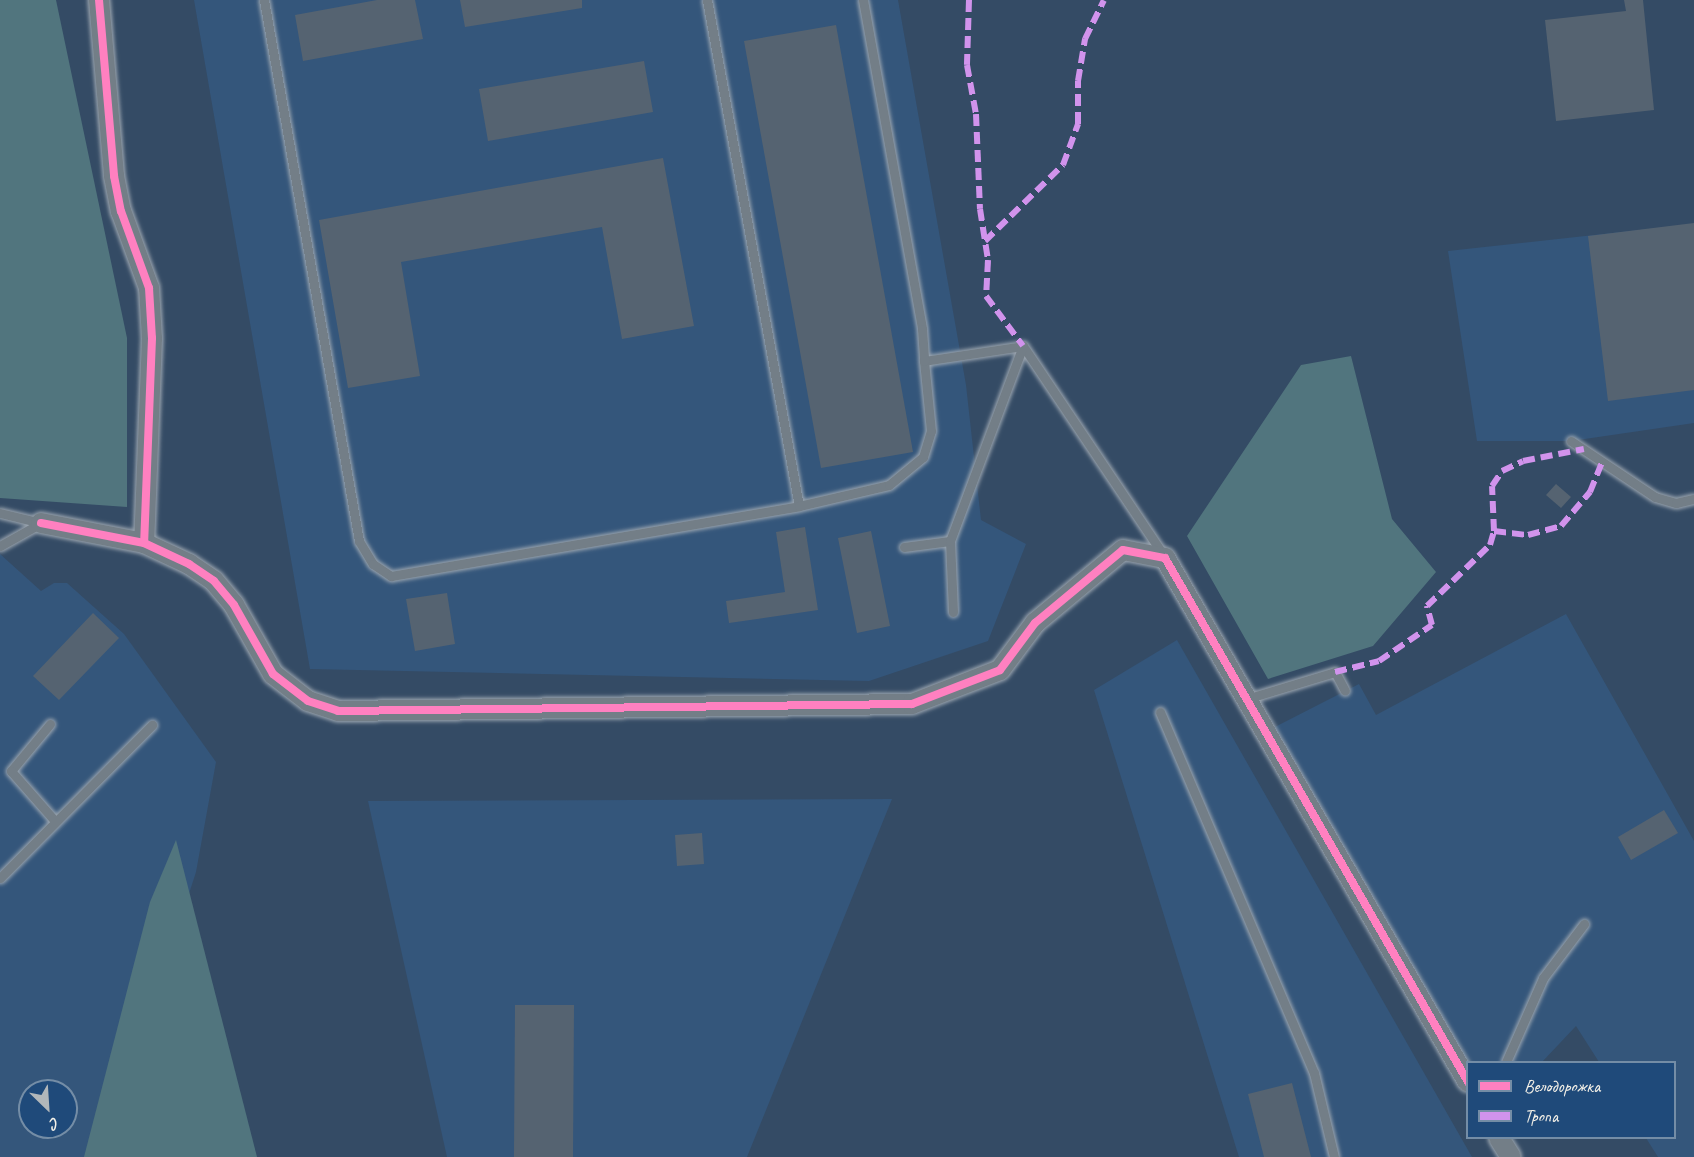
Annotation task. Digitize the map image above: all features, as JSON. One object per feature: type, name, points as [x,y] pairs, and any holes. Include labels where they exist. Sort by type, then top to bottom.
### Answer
[{"type":"street","points":[[99,0],[114,176],[121,211],[149,288],[152,338],[144,543]]},
{"type":"street","points":[[41,523],[144,543],[189,564],[214,581],[234,605],[273,674],[308,701],[338,711],[912,704],[1000,670],[1035,623],[1122,550],[1165,558],[1466,1080]]},
{"type":"street","points":[[1500,1139],[1511,1157]]},
{"type":"lane","points":[[264,0],[359,541],[373,564],[391,576],[799,506],[889,485],[923,457],[931,431],[922,329],[863,0]]},
{"type":"lane","points":[[707,0],[799,506]]},
{"type":"lane","points":[[924,361],[1023,346]]},
{"type":"lane","points":[[953,612],[950,541],[1023,346]]},
{"type":"lane","points":[[1023,346],[1165,558]]},
{"type":"lane","points":[[1571,441],[1655,497],[1676,504],[1694,499]]},
{"type":"lane","points":[[0,513],[41,523]]},
{"type":"lane","points":[[0,546],[41,523]]},
{"type":"lane","points":[[904,547],[950,541]]},
{"type":"lane","points":[[1246,699],[1335,672],[1345,691]]},
{"type":"lane","points":[[1160,712],[1314,1073],[1334,1157]]},
{"type":"lane","points":[[50,724],[11,771],[56,821]]},
{"type":"lane","points":[[0,878],[152,725]]},
{"type":"lane","points":[[1506,1061],[1543,978],[1584,924]]},
{"type":"shaded area","points":[[194,0],[898,0],[966,385],[981,520],[1026,544],[988,641],[869,681],[310,669]]},
{"type":"shaded area","points":[[1694,224],[1694,423],[1571,441],[1477,441],[1448,251]]},
{"type":"shaded area","points":[[0,554],[41,591],[54,583],[67,583],[124,634],[216,762],[196,872],[104,1157],[0,1157]]},
{"type":"shaded area","points":[[1566,614],[1694,841],[1694,1157],[1658,1157],[1647,1139],[1676,1139],[1676,1061],[1598,1061],[1576,1026],[1543,1061],[1467,1061],[1269,730],[1359,684],[1376,715]]},
{"type":"shaded area","points":[[1177,640],[1472,1157],[1239,1157],[1094,690]]},
{"type":"shaded area","points":[[892,799],[747,1157],[447,1157],[368,801]]},
{"type":"green space","points":[[0,0],[56,0],[127,338],[127,507],[0,498]]},
{"type":"green space","points":[[1351,356],[1392,519],[1436,572],[1373,646],[1268,679],[1187,536],[1301,365]]},
{"type":"green space","points":[[176,840],[257,1157],[84,1157],[150,902]]},
{"type":"building","points":[[377,0],[415,0],[423,39],[303,61],[295,15]]},
{"type":"building","points":[[460,0],[582,0],[582,8],[465,27]]},
{"type":"building","points":[[1624,0],[1643,0],[1654,110],[1556,121],[1545,20],[1626,11]]},
{"type":"building","points":[[836,25],[913,452],[821,468],[744,41]]},
{"type":"building","points":[[644,61],[653,112],[488,141],[479,89]]},
{"type":"building","points":[[663,158],[694,326],[622,339],[602,227],[401,262],[420,376],[348,388],[319,220]]},
{"type":"building","points":[[1694,223],[1694,390],[1608,401],[1588,236]]},
{"type":"building","points":[[1556,484],[1571,497],[1561,508],[1546,495]]},
{"type":"building","points":[[805,527],[818,610],[729,623],[726,601],[785,592],[776,532]]},
{"type":"building","points":[[871,531],[890,626],[857,633],[838,538]]},
{"type":"building","points":[[447,593],[455,644],[415,651],[406,599]]},
{"type":"building","points":[[93,613],[119,638],[59,700],[33,676]]},
{"type":"building","points":[[1664,810],[1678,833],[1631,860],[1618,837]]},
{"type":"building","points":[[702,833],[704,864],[677,866],[675,835]]},
{"type":"building","points":[[515,1005],[574,1005],[573,1157],[514,1157]]},
{"type":"building","points":[[1292,1083],[1311,1157],[1264,1157],[1248,1094]]},
{"type":"marked path","points":[[969,0],[967,65],[976,114],[980,209],[988,260],[986,296],[1023,346]]},
{"type":"marked path","points":[[985,241],[1063,165],[1078,124],[1078,81],[1085,39],[1104,0]]},
{"type":"marked path","points":[[1335,672],[1379,661],[1432,625],[1427,606],[1490,545],[1494,531],[1492,486],[1502,471],[1523,461],[1584,449]]},
{"type":"marked path","points":[[1494,531],[1528,535],[1561,526],[1590,492],[1602,462]]},
{"type":"cycle path","points":[[99,0],[114,176],[121,211],[149,288],[152,338],[144,543]]},
{"type":"cycle path","points":[[41,523],[144,543],[189,564],[214,581],[234,605],[273,674],[308,701],[338,711],[912,704],[1000,670],[1035,623],[1123,550],[1165,558],[1466,1079]]}]
